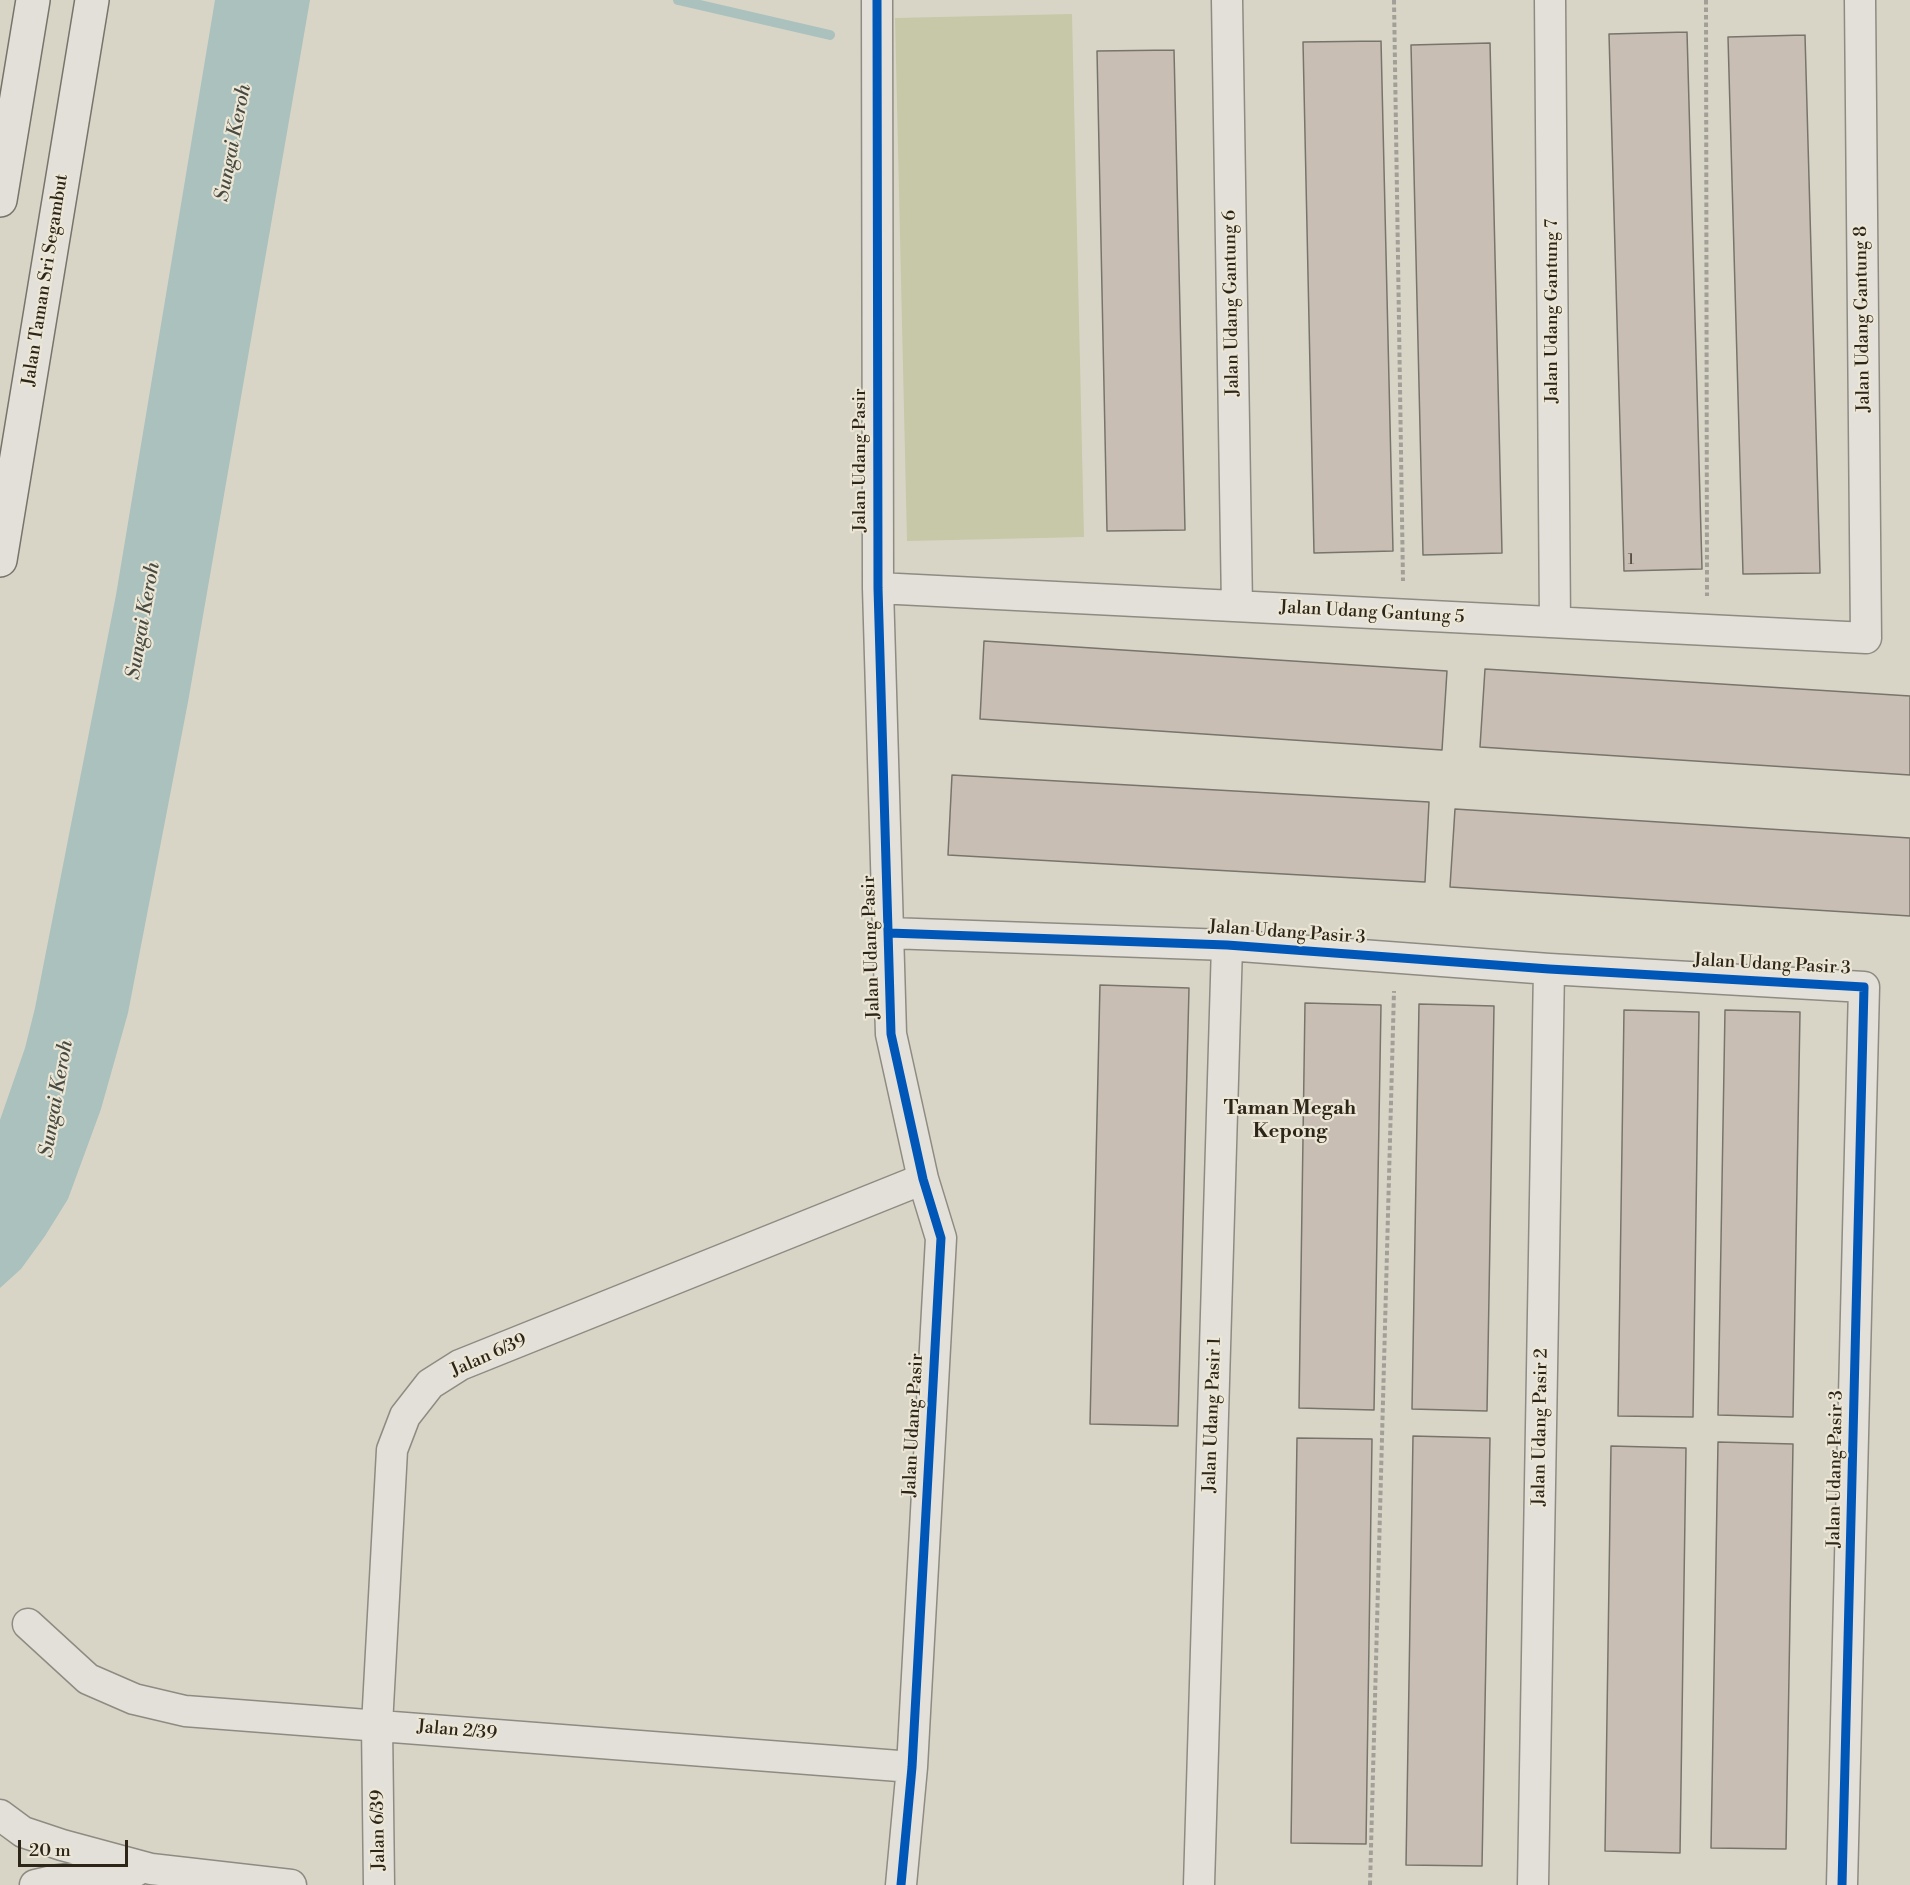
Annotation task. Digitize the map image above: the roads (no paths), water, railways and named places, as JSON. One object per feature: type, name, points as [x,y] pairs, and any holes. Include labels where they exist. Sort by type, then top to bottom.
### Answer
[{"type":"street","points":[[0,200],[33,0]]},
{"type":"street","name":"Jalan Taman Sri Segambut","points":[[0,560],[92,0]]},
{"type":"street","name":"Jalan Udang Pasir","points":[[877,0],[878,588],[891,1034],[923,1179],[941,1238],[912,1767],[901,1885]]},
{"type":"street","name":"Jalan Udang Gantung 6","points":[[1227,0],[1237,606]]},
{"type":"street","name":"Jalan Udang Gantung 7","points":[[1550,0],[1555,622]]},
{"type":"street","name":"Jalan Udang Gantung 8","points":[[1860,0],[1866,638]]},
{"type":"street","name":"Jalan Udang Gantung 5","points":[[878,588],[1866,638]]},
{"type":"street","name":"Jalan Udang Pasir 3","points":[[889,933],[1227,945],[1549,969],[1864,987],[1842,1885]]},
{"type":"street","name":"Jalan Udang Pasir 1","points":[[1199,1885],[1227,945]]},
{"type":"street","name":"Jalan Udang Pasir 2","points":[[1533,1885],[1549,969]]},
{"type":"street","name":"Jalan 6/39","points":[[379,1885],[377,1725],[392,1450],[405,1416],[430,1384],[460,1365],[923,1179]]},
{"type":"street","name":"Jalan 2/39","points":[[28,1624],[88,1679],[134,1699],[185,1711],[912,1767]]},
{"type":"street","points":[[0,1815],[23,1832],[151,1869],[291,1885]]},
{"type":"street","points":[[35,1885],[151,1869]]},
{"type":"water","name":"Sungai Keroh","points":[[215,0],[310,0],[188,702],[128,1013],[101,1109],[68,1199],[21,1269],[0,1288],[0,1120],[25,1048],[35,1008],[116,595]]},
{"type":"waterway","points":[[678,0],[830,35]]},
{"type":"district","name":"Taman Megah Kepong","points":[[1290,1120]]}]
